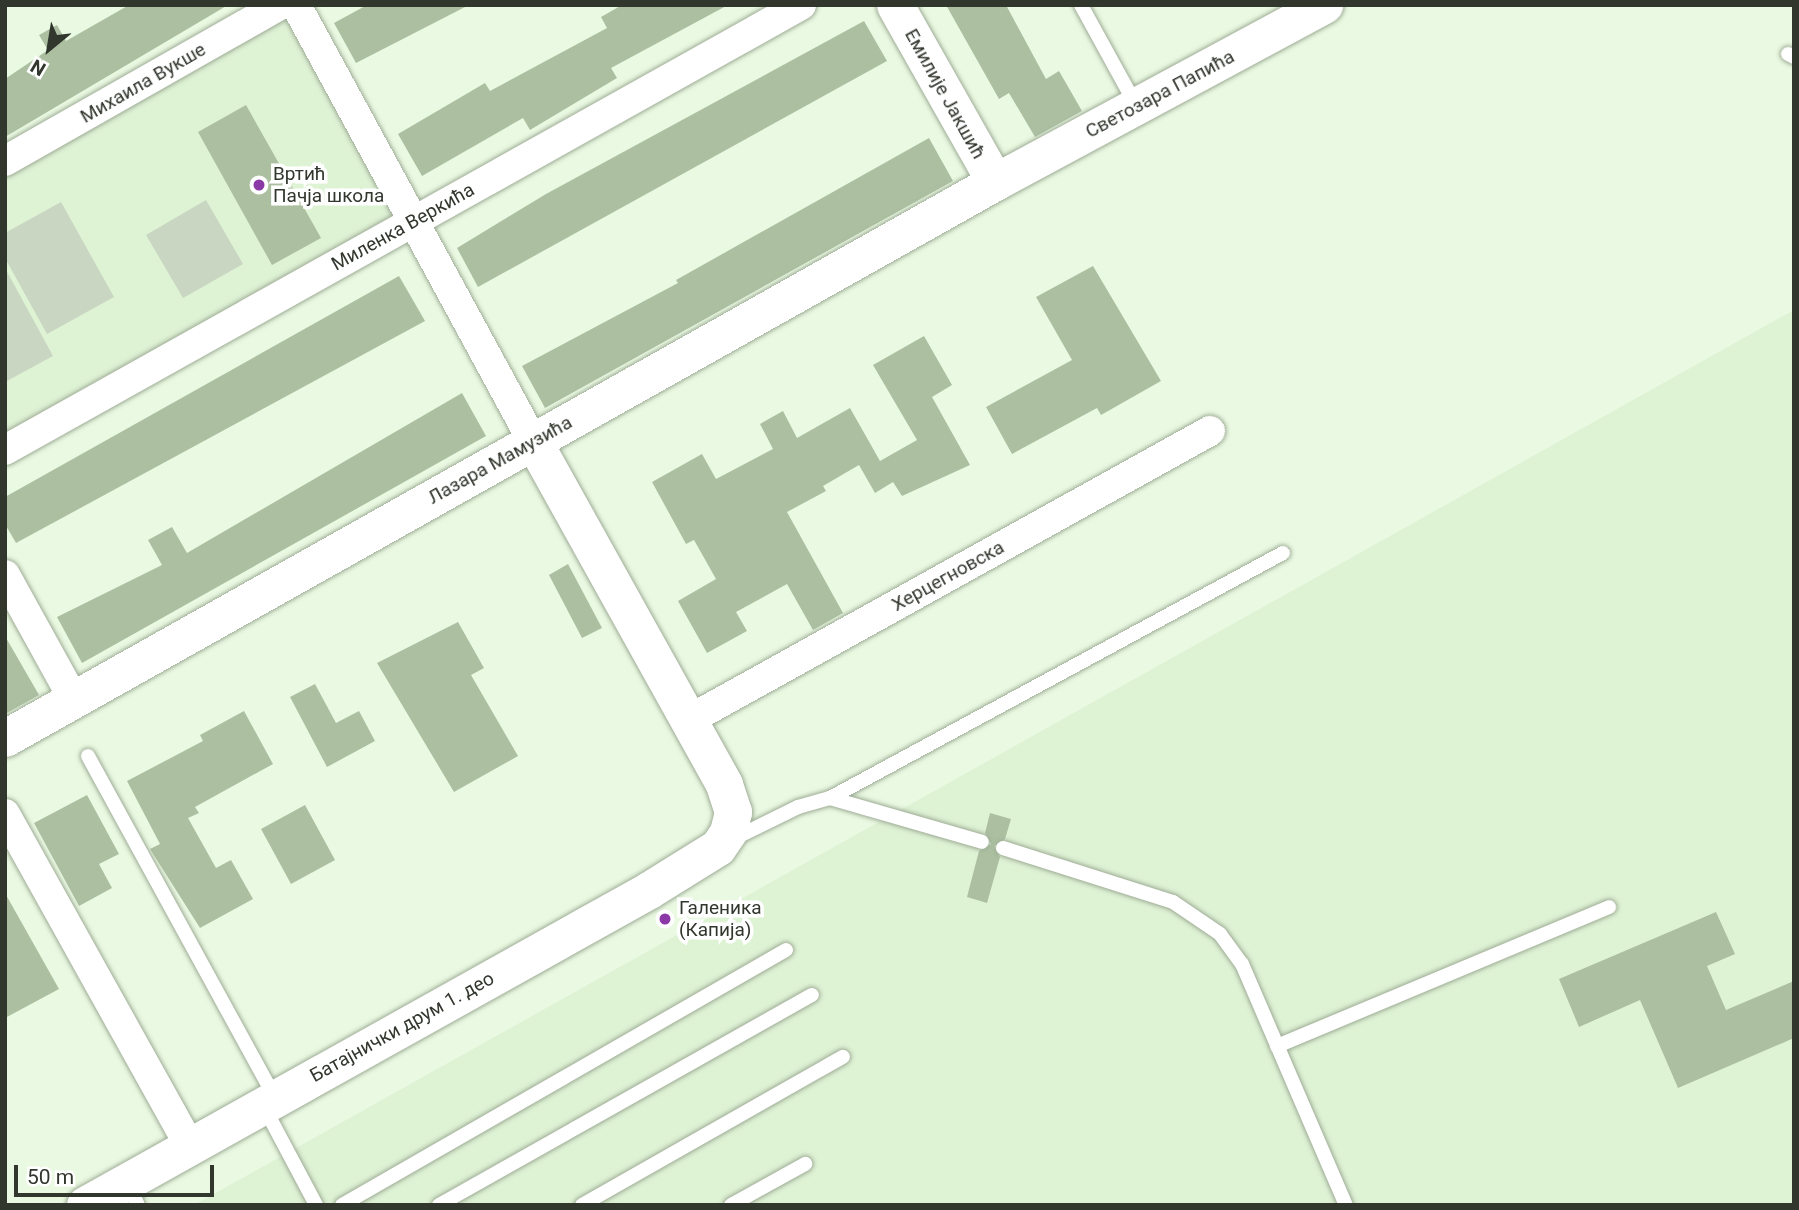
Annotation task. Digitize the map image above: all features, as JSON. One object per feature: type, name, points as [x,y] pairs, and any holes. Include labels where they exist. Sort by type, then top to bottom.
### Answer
[{"type":"street","name":"Михаила Вукше","points":[[5,161],[280,5]]},
{"type":"street","points":[[296,5],[731,803],[732,822],[718,847]]},
{"type":"street","name":"Миленка Веркића","points":[[5,450],[801,5]]},
{"type":"street","name":"Емилије Јакшић","points":[[895,5],[995,183]]},
{"type":"street","name":"Светозара Папића","points":[[995,183],[1324,5]]},
{"type":"street","name":"Лазара Мамузића","points":[[5,738],[995,183]]},
{"type":"street","name":"Херцегновска","points":[[687,721],[1209,431]]},
{"type":"street","points":[[5,575],[74,699]]},
{"type":"street","points":[[5,814],[189,1145]]},
{"type":"street","name":"Батајнички друм 1. део","points":[[85,1205],[133,1193],[189,1145],[718,847]]},
{"type":"lane","points":[[1081,5],[1136,107]]},
{"type":"lane","points":[[718,847],[798,807],[830,798],[1283,553]]},
{"type":"lane","points":[[88,756],[269,1102],[316,1205]]},
{"type":"lane","points":[[830,798],[982,842]]},
{"type":"lane","points":[[1003,848],[1173,902],[1198,916],[1234,951],[1346,1205]]},
{"type":"lane","points":[[1278,1046],[1609,907]]},
{"type":"lane","points":[[342,1205],[786,950]]},
{"type":"lane","points":[[439,1205],[812,995]]},
{"type":"lane","points":[[582,1205],[843,1057]]},
{"type":"lane","points":[[731,1205],[806,1164]]},
{"type":"shaded area","points":[[280,5],[414,220],[5,450],[5,161]]},
{"type":"shaded area","points":[[206,200],[243,264],[183,298],[146,235]]},
{"type":"shaded area","points":[[61,202],[114,297],[47,334],[5,258],[5,233]]},
{"type":"shaded area","points":[[5,268],[53,356],[5,382]]},
{"type":"shaded area","points":[[1794,310],[1794,1205],[194,1205],[289,1152]]},
{"type":"building","points":[[129,5],[228,5],[5,137],[5,79],[48,50],[39,35],[57,25],[66,41]]},
{"type":"building","points":[[367,5],[469,5],[356,63],[334,23]]},
{"type":"building","points":[[622,5],[728,5],[611,68],[617,78],[530,130],[523,118],[422,176],[398,134],[485,83],[490,91],[607,28],[601,17]]},
{"type":"building","points":[[946,5],[1006,5],[1046,79],[1059,71],[1082,111],[1035,137],[1009,93],[999,99]]},
{"type":"building","points":[[864,21],[887,61],[478,287],[457,248],[546,194]]},
{"type":"building","name":"Вртић Пачја школа","points":[[246,105],[321,238],[272,265],[198,132]]},
{"type":"building","points":[[929,138],[953,181],[545,408],[522,366],[678,283],[676,280]]},
{"type":"building","points":[[1093,266],[1161,381],[1101,415],[1097,408],[1012,454],[986,407],[1072,360],[1036,297]]},
{"type":"building","points":[[399,276],[425,321],[16,543],[5,524],[5,497]]},
{"type":"building","points":[[924,336],[952,385],[932,397],[970,465],[902,496],[893,482],[875,493],[859,465],[823,486],[826,491],[787,512],[843,613],[813,630],[787,584],[736,612],[747,631],[707,653],[678,601],[716,579],[694,540],[686,544],[652,482],[702,454],[716,479],[773,449],[760,424],[783,411],[797,438],[850,408],[880,461],[917,440],[873,365]]},
{"type":"building","points":[[462,393],[486,436],[82,663],[57,617],[162,565],[148,540],[172,527],[187,553]]},
{"type":"building","points":[[568,564],[602,628],[582,638],[549,575]]},
{"type":"building","points":[[458,622],[484,668],[471,675],[518,756],[454,792],[377,663]]},
{"type":"building","points":[[5,636],[39,695],[5,714]]},
{"type":"building","points":[[315,684],[336,723],[359,711],[375,741],[327,767],[290,697]]},
{"type":"building","points":[[244,711],[273,764],[195,807],[199,813],[188,818],[216,868],[231,860],[253,899],[200,928],[150,849],[160,844],[127,781],[203,741],[200,735]]},
{"type":"building","points":[[87,795],[119,854],[99,864],[112,888],[79,906],[34,823]]},
{"type":"building","points":[[305,805],[335,860],[291,884],[261,829]]},
{"type":"building","points":[[990,813],[1011,819],[1005,839],[994,846],[1000,857],[987,903],[967,897],[979,851],[991,844],[985,833]]},
{"type":"building","points":[[5,893],[59,989],[5,1018]]},
{"type":"building","points":[[1716,912],[1735,954],[1707,966],[1726,1010],[1794,981],[1794,1038],[1678,1088],[1640,1000],[1579,1027],[1559,979]]},
{"type":"place","name":"Вртић Пачја школа","points":[[259,185]]},
{"type":"place","name":"Галеника (Капија)","points":[[665,919]]}]
